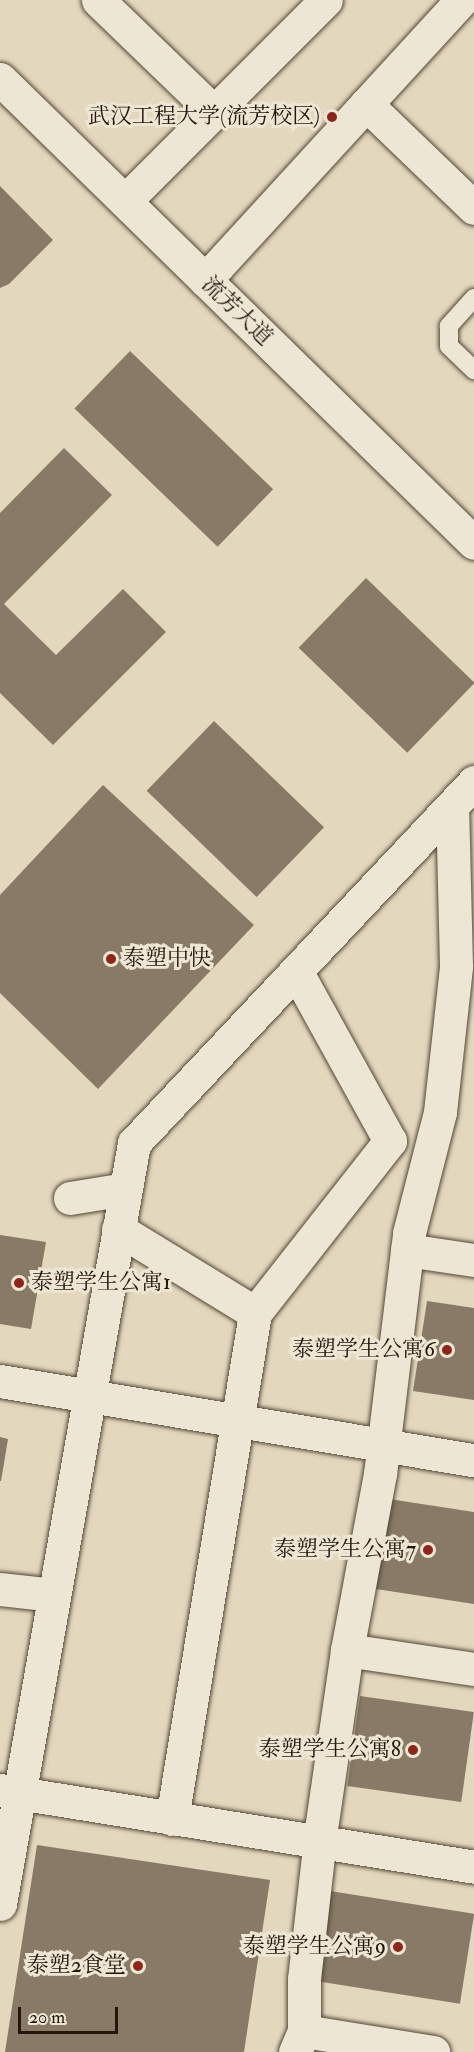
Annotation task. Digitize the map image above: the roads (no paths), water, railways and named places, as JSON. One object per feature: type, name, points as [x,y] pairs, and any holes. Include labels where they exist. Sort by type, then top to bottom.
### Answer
[{"type":"street","points":[[98,0],[214,112]]},
{"type":"street","points":[[205,280],[462,0]]},
{"type":"street","points":[[125,201],[320,2]]},
{"type":"street","name":"流芳大道","points":[[0,79],[474,543]]},
{"type":"street","points":[[366,104],[474,208]]},
{"type":"street","points":[[0,1904],[10,1792],[54,1595],[134,1143],[454,807],[474,782]]},
{"type":"street","points":[[433,2052],[299,2041],[319,1843],[347,1650],[383,1444],[407,1250],[440,1112],[456,966],[454,807]]},
{"type":"street","points":[[172,1819],[255,1313],[390,1141],[296,971]]},
{"type":"street","points":[[70,1198],[125,1189]]},
{"type":"street","points":[[118,1229],[255,1313]]},
{"type":"street","points":[[407,1250],[474,1260]]},
{"type":"street","points":[[0,1381],[89,1394],[474,1460]]},
{"type":"street","points":[[0,1589],[54,1595]]},
{"type":"street","points":[[347,1650],[474,1669]]},
{"type":"street","points":[[10,1792],[474,1867]]},
{"type":"lane","points":[[474,298],[449,326],[449,346],[474,370]]},
{"type":"place","name":"武汉工程大学(流芳校区)","points":[[332,117]]},
{"type":"place","name":"泰塑中快","points":[[111,959]]},
{"type":"place","name":"泰塑学生公寓1","points":[[19,1283]]},
{"type":"place","name":"泰塑学生公寓6","points":[[447,1350]]},
{"type":"place","name":"泰塑学生公寓7","points":[[428,1550]]},
{"type":"place","name":"泰塑学生公寓8","points":[[413,1750]]},
{"type":"place","name":"泰塑学生公寓9","points":[[398,1947]]},
{"type":"place","name":"泰塑2食堂","points":[[138,1966]]}]
